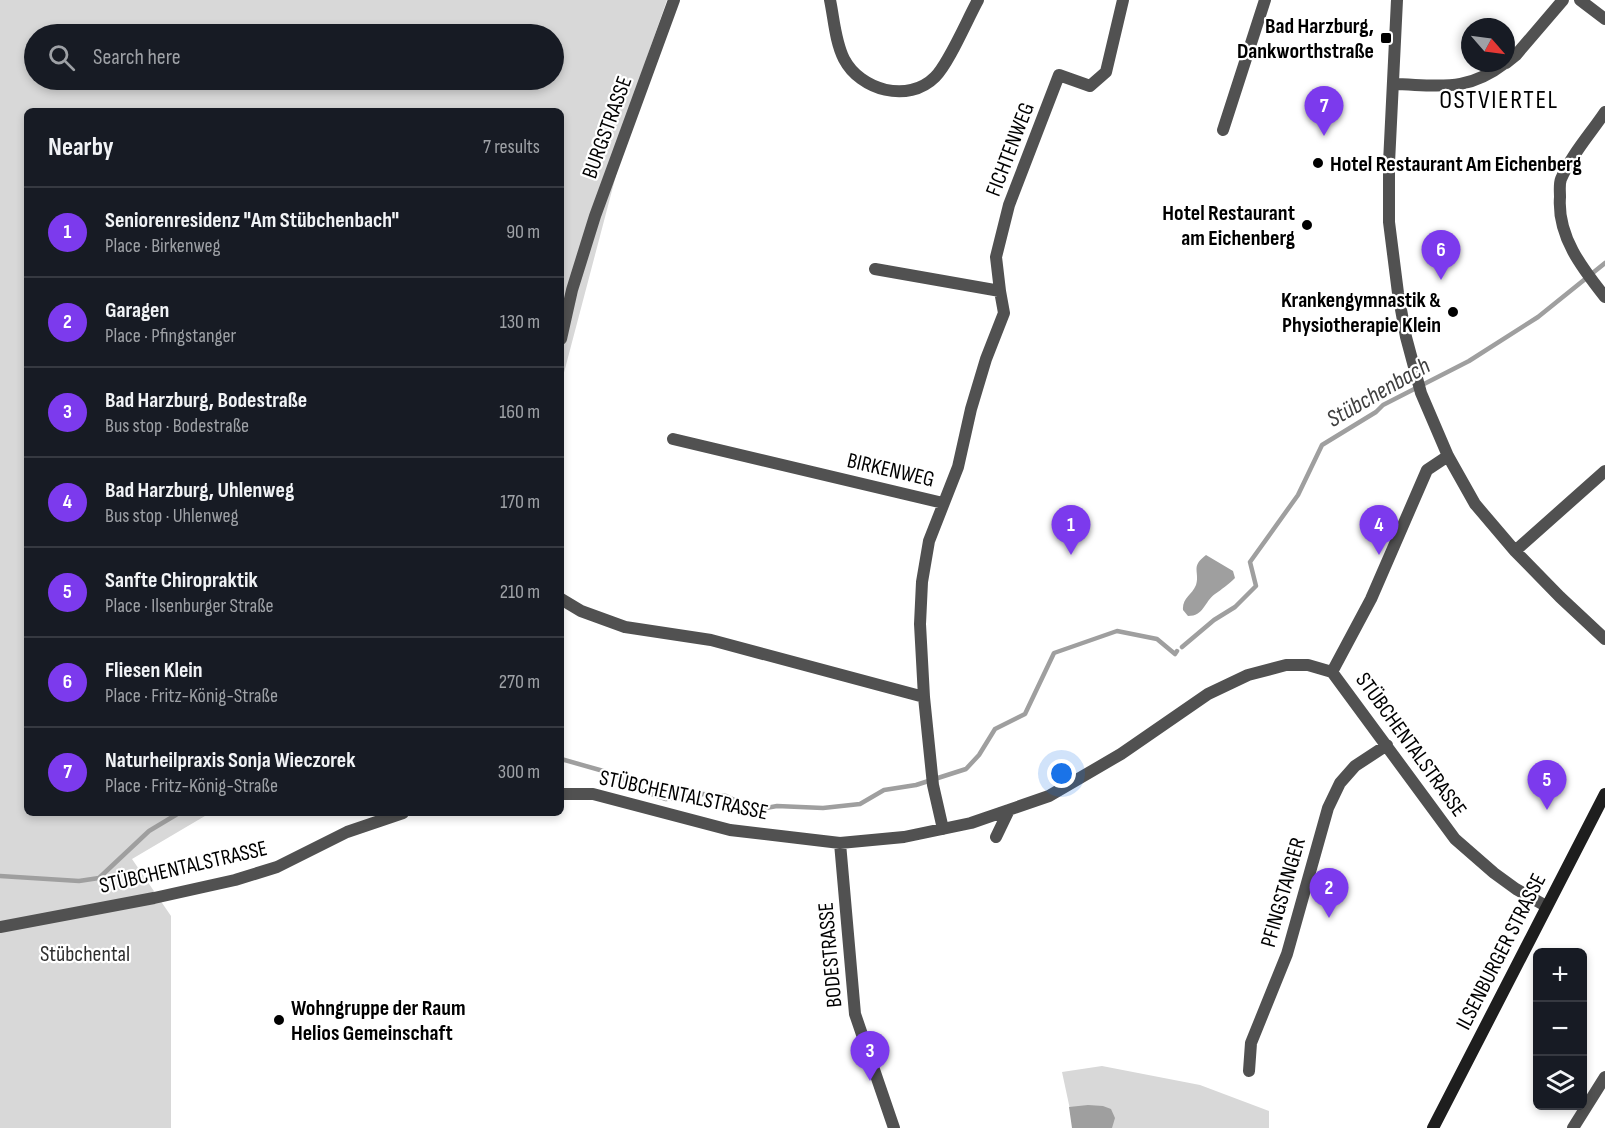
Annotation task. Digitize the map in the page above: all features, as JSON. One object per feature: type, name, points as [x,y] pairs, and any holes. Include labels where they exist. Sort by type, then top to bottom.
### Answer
[{"type":"main road","name":"ILSENBURGER STRASSE","points":[[1433,1128],[1605,794]]},
{"type":"street","name":"BURGSTRASSE","points":[[564,326],[572,290],[595,216],[674,0]]},
{"type":"street","points":[[830,0],[844,58],[854,73],[869,84],[887,91],[904,92],[920,87],[935,77],[978,0]]},
{"type":"street","name":"FICHTENWEG","points":[[943,503],[957,467],[986,359],[1004,313],[996,257],[1009,205],[1059,75],[1090,86],[1106,72],[1123,0]]},
{"type":"street","points":[[1223,129],[1265,0]]},
{"type":"street","points":[[1397,0],[1389,163],[1389,222],[1398,292],[1416,380],[1448,456],[1475,504],[1515,551],[1605,639]]},
{"type":"street","points":[[1515,56],[1563,0]]},
{"type":"street","points":[[1580,0],[1605,19]]},
{"type":"street","points":[[1393,84],[1453,86],[1476,81],[1491,72]]},
{"type":"street","points":[[1605,112],[1560,180],[1559,207],[1563,227],[1575,256],[1605,297]]},
{"type":"street","points":[[875,269],[1000,291]]},
{"type":"street","name":"BIRKENWEG","points":[[674,439],[943,503],[929,541],[922,582],[920,624],[924,697],[933,780],[943,829]]},
{"type":"street","points":[[1332,672],[1371,599],[1427,470],[1448,456]]},
{"type":"street","points":[[1515,551],[1605,471]]},
{"type":"street","points":[[564,601],[581,611],[625,627],[711,640],[924,697]]},
{"type":"street","name":"STÜBCHENTALSTRASSE","points":[[564,794],[593,794],[730,830],[840,843],[873,841],[943,829],[971,823],[1049,796],[1121,754],[1208,694],[1248,675],[1286,665],[1308,665],[1332,672],[1455,839],[1508,883],[1546,906]]},
{"type":"street","name":"PFINGSTANGER","points":[[1249,1071],[1251,1043],[1287,954],[1328,808],[1340,783],[1355,766],[1387,745]]},
{"type":"street","points":[[996,837],[1010,810]]},
{"type":"street","name":"STÜBCHENTALSTRASSE","points":[[0,927],[235,880],[277,867],[347,832],[394,816]]},
{"type":"street","name":"BODESTRASSE","points":[[840,843],[855,1014],[894,1128]]},
{"type":"street","points":[[1573,1128],[1605,1077]]},
{"type":"green space","name":"Stübchental","points":[[0,0],[667,0],[648,54],[564,373],[564,108],[24,108],[24,816],[205,816],[132,859],[171,916],[171,1128],[0,1128]]},
{"type":"green space","points":[[1102,1066],[1200,1085],[1269,1111],[1269,1128],[1074,1128],[1062,1072]]},
{"type":"shaded area","points":[[1206,555],[1233,571],[1235,578],[1211,597],[1201,611],[1188,616],[1183,610],[1184,602],[1196,585],[1198,563]]},
{"type":"shaded area","points":[[1088,1105],[1111,1109],[1115,1118],[1112,1128],[1072,1128],[1069,1107]]},
{"type":"waterway","name":"Stübchenbach","points":[[1182,647],[1214,620],[1235,607],[1256,586],[1250,562],[1298,495],[1322,445],[1376,412],[1383,405],[1469,361],[1538,317],[1605,263]]},
{"type":"waterway","name":"Stübchenbach","points":[[564,760],[614,774],[640,790],[666,799],[703,794],[726,796],[755,810],[777,806],[823,808],[860,804],[884,790],[916,785],[966,769],[979,755],[995,729],[1025,714],[1054,653],[1117,631],[1157,639],[1175,654],[1177,651]]},
{"type":"waterway","name":"Stübchenbach","points":[[0,876],[79,881],[99,878],[149,831],[174,816]]},
{"type":"place","name":"Bad Harzburg, Dankworthstraße","points":[[1386,38]]},
{"type":"place","name":"Naturheilpraxis Sonja Wieczorek","points":[[1324,136]]},
{"type":"place","name":"Hotel Restaurant Am Eichenberg","points":[[1318,163]]},
{"type":"place","name":"Hotel Restaurant am Eichenberg","points":[[1307,225]]},
{"type":"place","name":"Fliesen Klein","points":[[1441,280]]},
{"type":"place","name":"Krankengymnastik & Physiotherapie Klein","points":[[1453,312]]},
{"type":"place","name":"Seniorenresidenz \"Am Stübchenbach\"","points":[[1071,555]]},
{"type":"place","name":"Bad Harzburg, Uhlenweg","points":[[1379,555]]},
{"type":"place","name":"Sanfte Chiropraktik","points":[[1547,810]]},
{"type":"place","name":"Garagen","points":[[1329,918]]},
{"type":"place","name":"Wohngruppe der Raum Helios Gemeinschaft","points":[[279,1020]]},
{"type":"place","name":"Bad Harzburg, Bodestraße","points":[[870,1081]]},
{"type":"district","name":"OSTVIERTEL","points":[[1499,99]]}]
